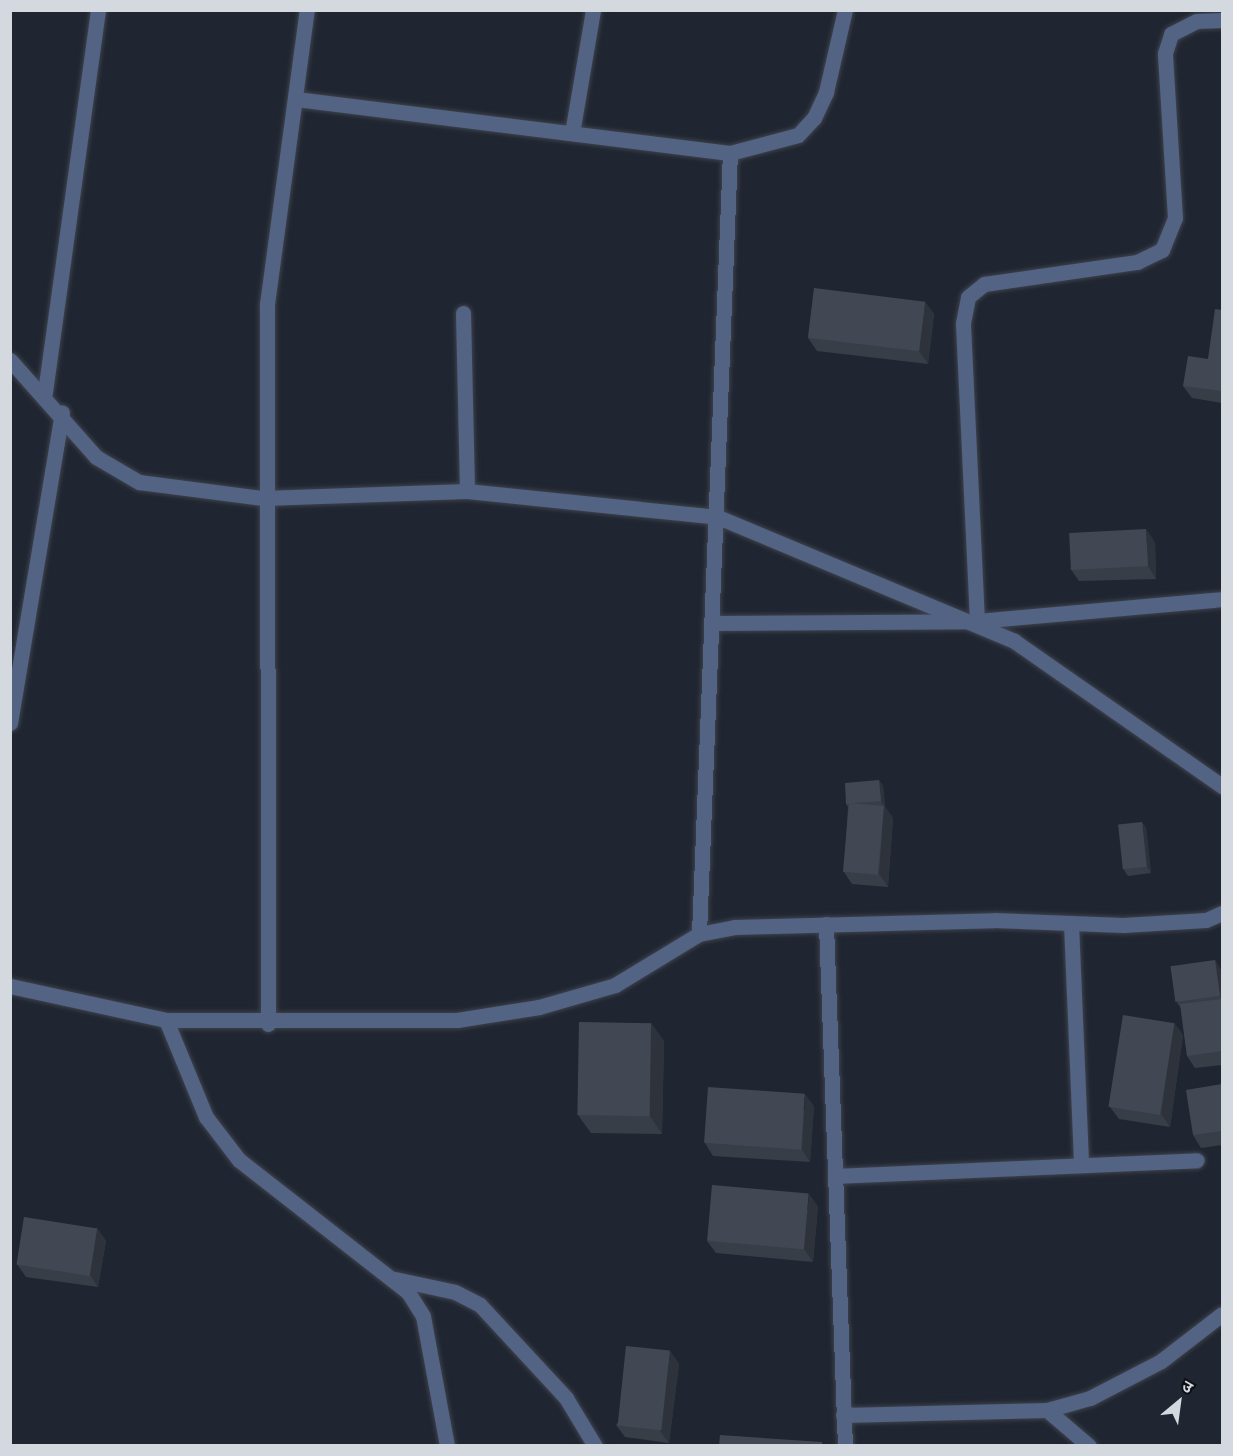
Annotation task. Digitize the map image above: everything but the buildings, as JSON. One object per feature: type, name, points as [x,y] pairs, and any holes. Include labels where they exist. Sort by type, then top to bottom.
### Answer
[{"type":"street","points":[[45,392],[98,10]]},
{"type":"street","points":[[268,1024],[263,498],[267,304],[307,10]]},
{"type":"street","points":[[572,133],[593,10]]},
{"type":"street","points":[[296,99],[730,153],[798,135],[814,118],[826,92],[845,10]]},
{"type":"street","points":[[977,621],[963,323],[968,297],[984,284],[1137,262],[1162,250],[1175,218],[1165,53],[1171,34],[1196,21],[1222,20]]},
{"type":"street","points":[[699,934],[718,517],[730,153]]},
{"type":"street","points":[[463,313],[467,491]]},
{"type":"street","points":[[10,360],[45,392],[62,412],[80,441],[120,475],[263,498],[467,491],[718,517],[977,621],[1056,666],[1222,786]]},
{"type":"street","points":[[10,723],[62,412]]},
{"type":"street","points":[[713,623],[977,621],[1222,599]]},
{"type":"street","points":[[10,986],[166,1020],[268,1024],[457,1020],[539,1007],[615,985],[699,934],[734,927],[1206,920],[1222,913]]},
{"type":"street","points":[[1071,923],[1081,1165]]},
{"type":"street","points":[[826,924],[844,1446]]},
{"type":"street","points":[[166,1020],[206,1118],[239,1160],[395,1279],[423,1316],[447,1446]]},
{"type":"street","points":[[836,1176],[1197,1160]]},
{"type":"street","points":[[395,1279],[455,1292],[480,1305],[566,1398],[595,1446]]},
{"type":"street","points":[[843,1415],[1047,1410],[1090,1398],[1161,1361],[1222,1314]]},
{"type":"street","points":[[1047,1410],[1089,1446]]}]
